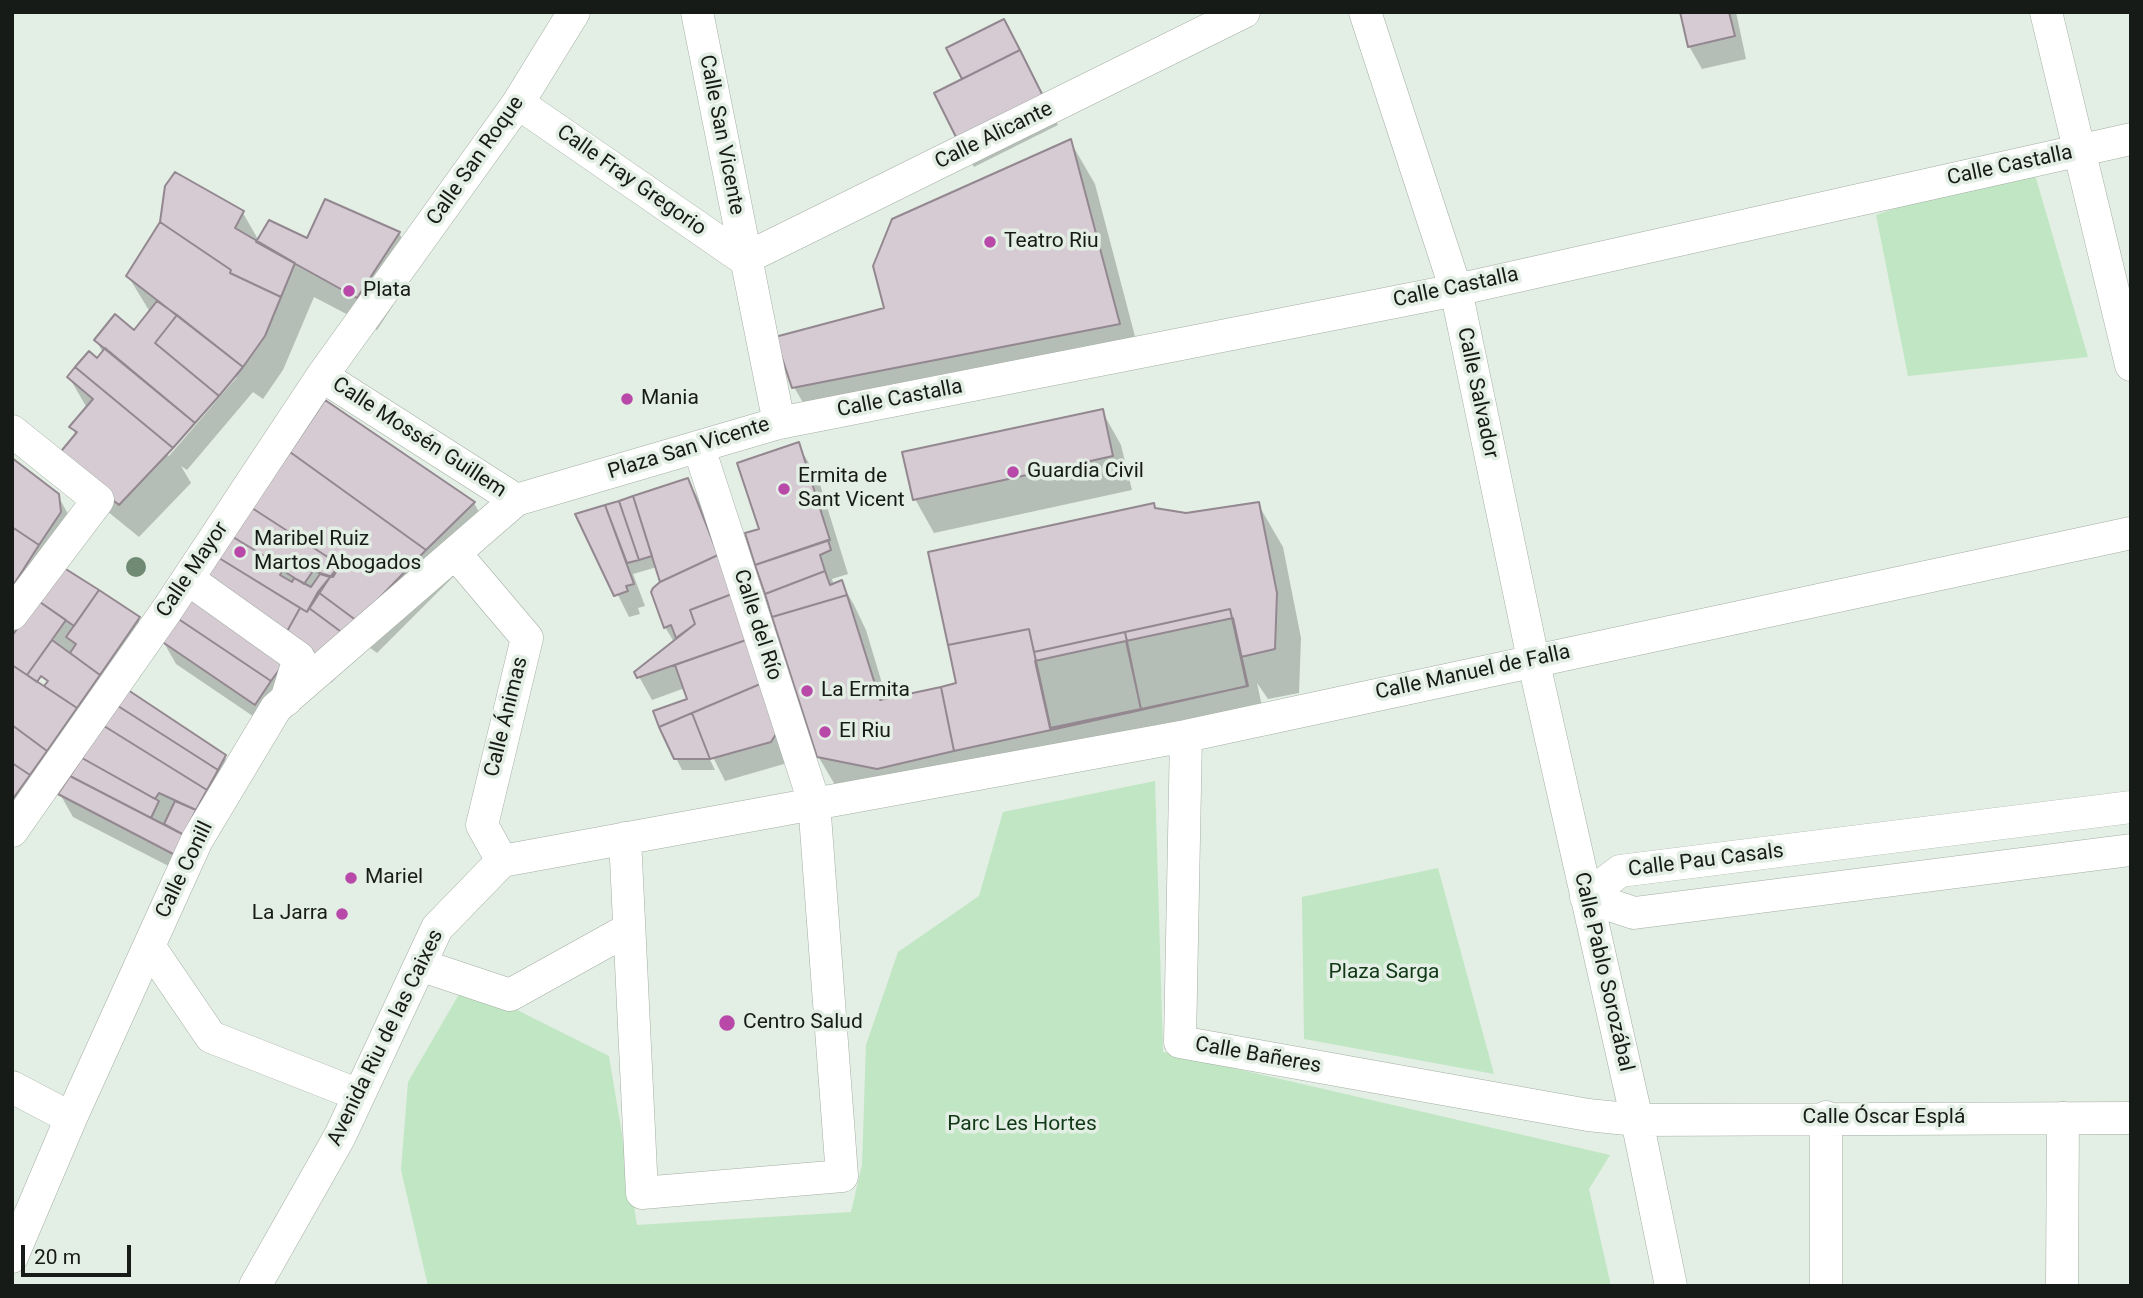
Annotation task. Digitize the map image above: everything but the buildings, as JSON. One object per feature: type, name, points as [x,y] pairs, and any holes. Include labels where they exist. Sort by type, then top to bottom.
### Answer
[{"type":"street","name":"Calle San Roque","points":[[372,306],[518,103],[574,12]]},
{"type":"street","name":"Calle San Vicente","points":[[696,12],[744,259]]},
{"type":"street","name":"Calle Alicante","points":[[744,259],[1244,12]]},
{"type":"street","name":"Calle Salvador","points":[[1365,12],[1456,290],[1533,659]]},
{"type":"street","points":[[2046,12],[2131,365]]},
{"type":"street","name":"Calle Fray Gregorio","points":[[518,103],[744,259]]},
{"type":"street","name":"Calle Castalla","points":[[779,423],[1456,290],[2131,139]]},
{"type":"street","name":"Plaza San Vicente","points":[[455,553],[516,500],[779,423],[744,259]]},
{"type":"street","name":"Calle Mayor","points":[[12,831],[188,579],[322,376],[372,306]]},
{"type":"street","name":"Calle Mossén Guillem","points":[[322,376],[516,500]]},
{"type":"street","points":[[12,431],[98,500],[12,614]]},
{"type":"street","name":"Calle del Río","points":[[629,929],[642,1193],[842,1176],[814,803],[699,447]]},
{"type":"street","name":"Calle Manuel de Falla","points":[[814,803],[1186,736],[1533,659],[2131,533]]},
{"type":"street","name":"Calle Conill","points":[[12,1257],[71,1118],[197,840],[276,708],[455,553]]},
{"type":"street","name":"Calle Ánimas","points":[[455,553],[527,638],[482,825],[502,861]]},
{"type":"street","points":[[188,579],[299,657],[286,700]]},
{"type":"street","name":"Calle Pablo Sorozábal","points":[[1533,659],[1637,1120],[1671,1286]]},
{"type":"street","name":"Calle Bañeres","points":[[1186,736],[1180,1042],[1588,1115],[1637,1120]]},
{"type":"street","points":[[502,861],[814,803]]},
{"type":"street","name":"Calle Pau Casals","points":[[1586,897],[1620,871],[2131,807]]},
{"type":"street","points":[[420,965],[510,995],[629,929],[625,838]]},
{"type":"street","name":"Calle Pau Casals","points":[[1586,897],[1634,913],[2131,850]]},
{"type":"street","name":"Avenida Riu de las Caixes","points":[[255,1286],[340,1136],[437,928],[502,861]]},
{"type":"street","points":[[149,946],[211,1038],[359,1095]]},
{"type":"street","points":[[12,1087],[71,1118]]},
{"type":"street","points":[[1826,1117],[1826,1286]]},
{"type":"street","name":"Calle Óscar Esplá","points":[[1637,1120],[1826,1117],[2131,1118]]},
{"type":"street","points":[[2062,1286],[2063,1118]]},
{"type":"green space","points":[[2031,161],[2088,357],[1908,376],[1876,215]]},
{"type":"green space","name":"Parc Les Hortes","points":[[1155,781],[1163,1052],[1610,1155],[1589,1189],[1611,1286],[428,1286],[401,1170],[408,1082],[465,984],[609,1056],[637,1225],[851,1212],[862,1165],[866,1045],[898,952],[979,896],[1003,812]]},
{"type":"green space","name":"Plaza Sarga","points":[[1438,868],[1494,1074],[1304,1039],[1302,897]]},
{"type":"place","name":"Teatro Riu","points":[[990,242]]},
{"type":"place","name":"Plata","points":[[349,291]]},
{"type":"place","name":"Mania","points":[[627,399]]},
{"type":"place","name":"Guardia Civil","points":[[1013,472]]},
{"type":"place","name":"Ermita de Sant Vicent","points":[[784,489]]},
{"type":"place","name":"Maribel Ruiz Martos Abogados","points":[[240,552]]},
{"type":"place","name":"La Ermita","points":[[807,691]]},
{"type":"place","name":"El Riu","points":[[825,732]]},
{"type":"place","name":"Mariel","points":[[351,878]]},
{"type":"place","name":"La Jarra","points":[[342,914]]},
{"type":"place","name":"Centro Salud","points":[[727,1023]]}]
